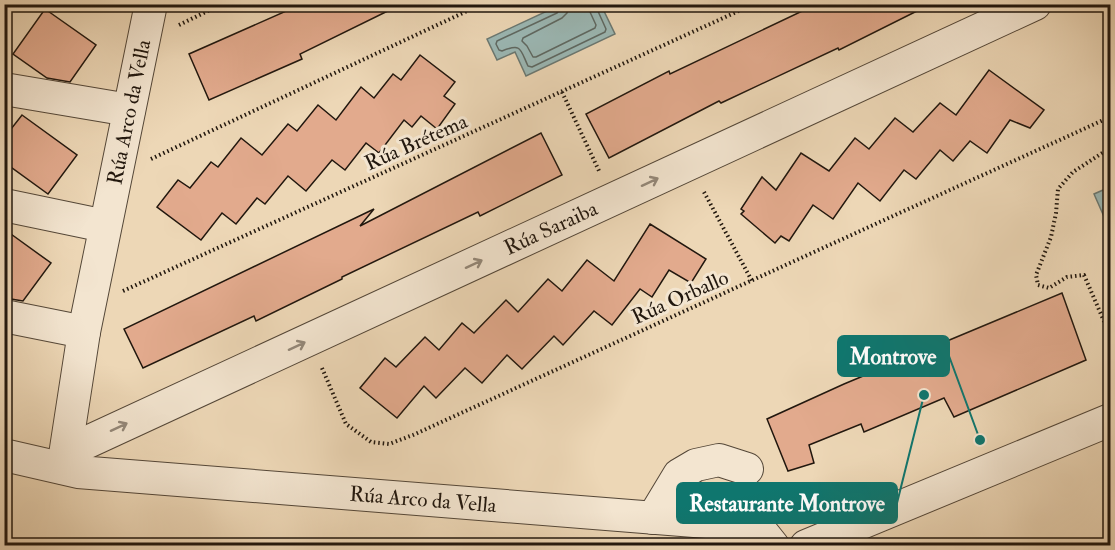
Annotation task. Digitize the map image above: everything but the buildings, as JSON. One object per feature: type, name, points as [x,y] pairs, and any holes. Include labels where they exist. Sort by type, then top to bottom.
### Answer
[{"type":"street","name":"Rúa Arco da Vella","points":[[64,460],[87,319],[152,4]]},
{"type":"street","name":"Rúa Saraiba","points":[[64,460],[309,340],[1035,4]]},
{"type":"street","points":[[4,89],[129,110]]},
{"type":"street","points":[[4,206],[105,226]]},
{"type":"street","points":[[4,316],[87,319]]},
{"type":"street","points":[[806,546],[1110,420]]},
{"type":"street","name":"Rúa Arco da Vella","points":[[4,455],[64,460],[78,472],[757,526],[773,546]]},
{"type":"street","points":[[653,518],[679,475],[696,465],[718,460],[747,469]]},
{"type":"path","points":[[144,42],[222,4]]},
{"type":"path","points":[[116,176],[482,4]]},
{"type":"path","name":"Rúa Brétema","points":[[87,319],[562,92],[754,4]]},
{"type":"path","points":[[562,92],[613,200]]},
{"type":"path","name":"Rúa Orballo","points":[[309,340],[346,424],[371,442],[389,444],[1110,117]]},
{"type":"path","points":[[1110,148],[1073,172],[1059,189],[1051,237],[1036,275],[1038,285],[1048,288],[1066,277],[1084,275],[1110,334]]},
{"type":"path","points":[[689,164],[752,281]]},
{"type":"water","points":[[560,5],[601,5],[615,34],[526,76],[515,52],[497,60],[487,39]]},
{"type":"water","points":[[1110,187],[1110,227],[1109,228],[1094,194]]},
{"type":"place","name":"Restaurante Montrove","points":[[924,395]]},
{"type":"place","name":"Montrove","points":[[980,440]]}]
